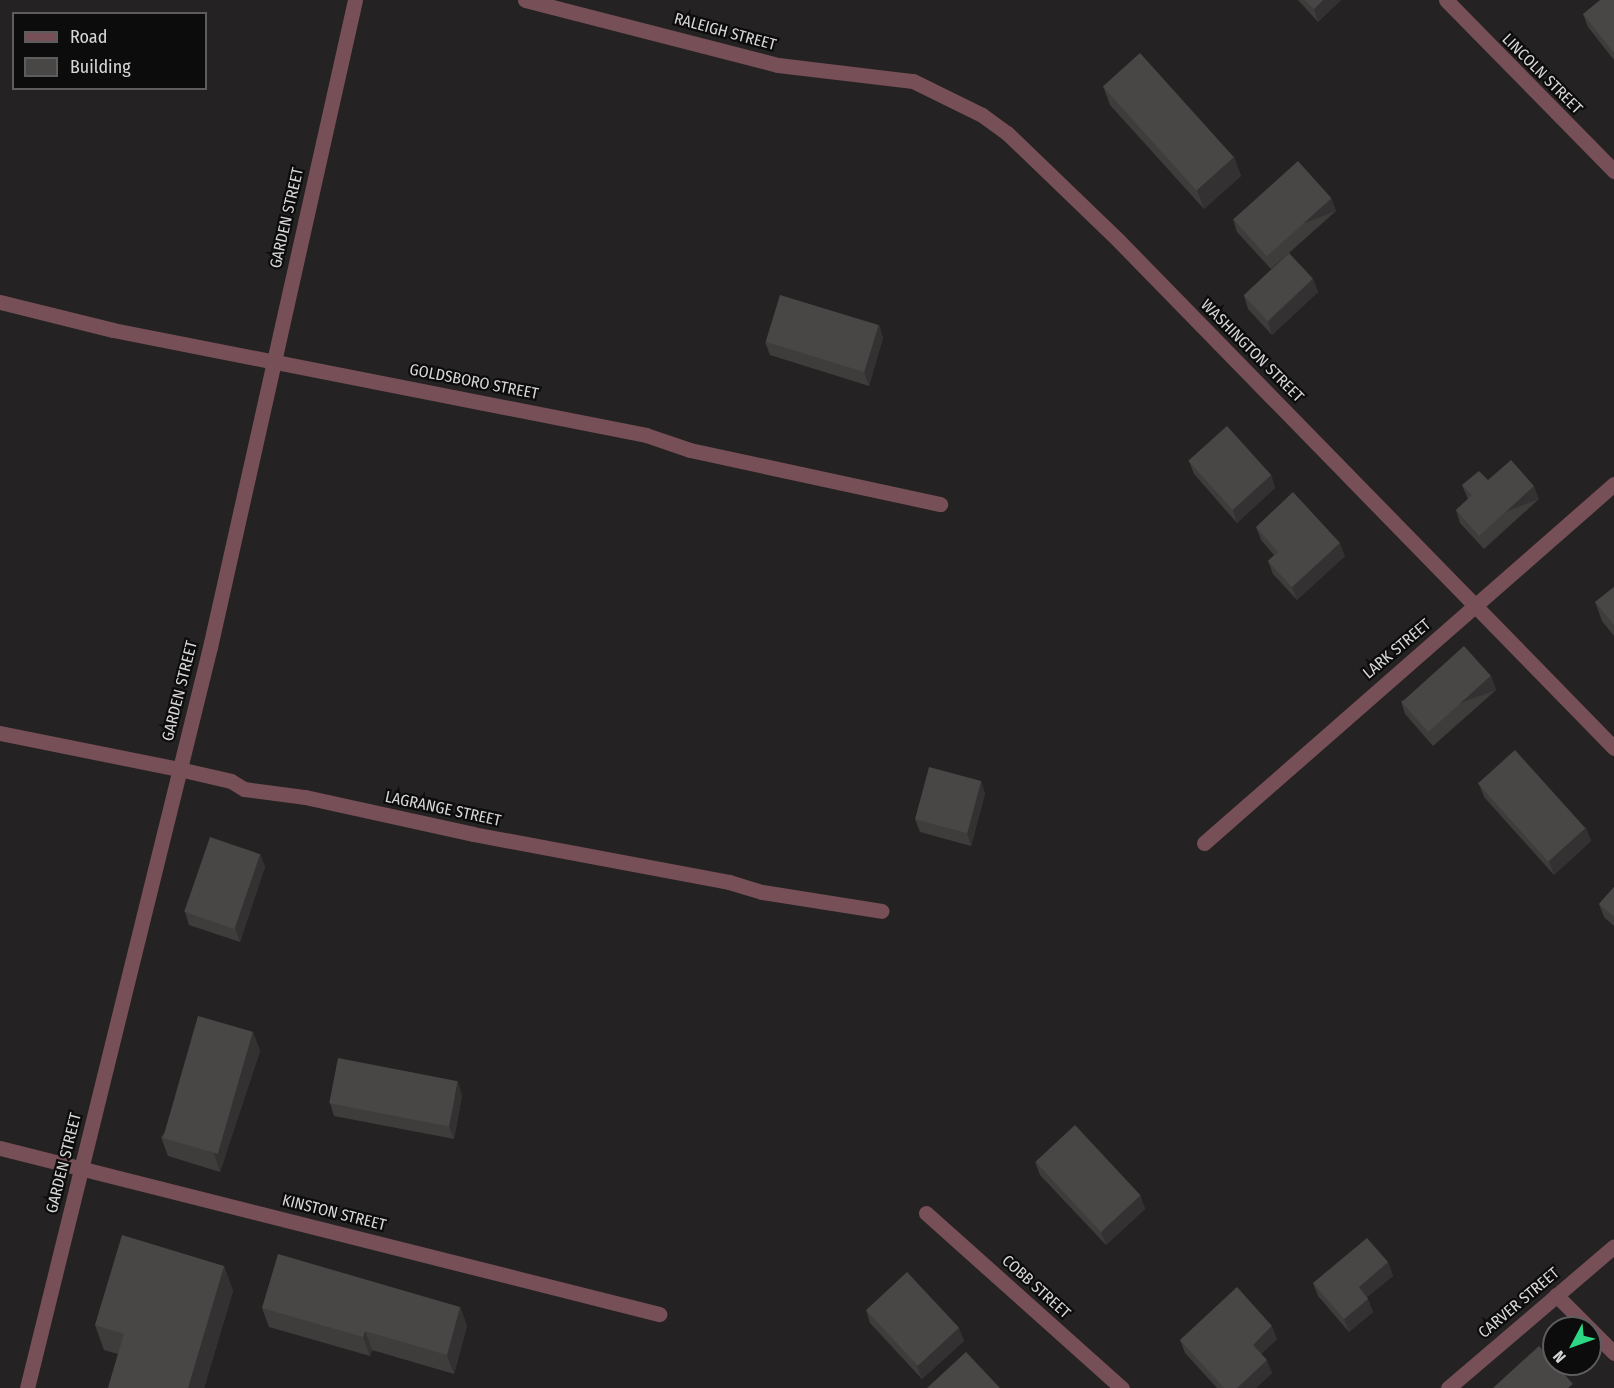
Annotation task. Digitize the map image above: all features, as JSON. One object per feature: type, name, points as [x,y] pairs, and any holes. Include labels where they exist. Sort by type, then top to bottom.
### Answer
[{"type":"street","name":"GARDEN STREET","points":[[27,1388],[179,770],[355,0]]},
{"type":"street","name":"RALEIGH STREET","points":[[525,0],[682,38],[712,49],[812,69]]},
{"type":"street","name":"LINCOLN STREET","points":[[1446,0],[1614,171]]},
{"type":"street","name":"WASHINGTON STREET","points":[[812,69],[913,81],[982,115],[1008,133],[1477,605],[1614,748]]},
{"type":"street","name":"GOLDSBORO STREET","points":[[0,302],[113,330],[646,435],[690,450],[940,504]]},
{"type":"street","name":"LARK STREET","points":[[1204,843],[1614,484]]},
{"type":"street","name":"LAGRANGE STREET","points":[[0,733],[231,781],[244,789],[305,797],[473,834],[729,882],[762,892],[882,911]]},
{"type":"street","name":"KINSTON STREET","points":[[0,1148],[659,1314]]},
{"type":"street","name":"COBB STREET","points":[[926,1213],[1122,1388]]},
{"type":"street","name":"CARVER STREET","points":[[1448,1388],[1614,1246]]},
{"type":"street","points":[[1556,1296],[1577,1316]]},
{"type":"street","points":[[1602,1340],[1614,1353]]},
{"type":"building","points":[[1305,0],[1323,0],[1314,9]]},
{"type":"building","points":[[1600,0],[1614,0],[1614,53],[1583,14]]},
{"type":"building","points":[[1140,53],[1234,157],[1197,190],[1103,86]]},
{"type":"building","points":[[1298,161],[1331,198],[1267,256],[1233,219]]},
{"type":"building","points":[[1289,253],[1313,279],[1268,321],[1244,295]]},
{"type":"building","points":[[780,295],[878,325],[864,372],[766,342]]},
{"type":"building","points":[[1227,426],[1271,475],[1233,510],[1188,461]]},
{"type":"building","points":[[1511,460],[1534,486],[1479,536],[1456,510],[1472,495],[1462,485],[1479,471],[1488,480]]},
{"type":"building","points":[[1293,492],[1340,543],[1292,587],[1268,561],[1278,552],[1256,527]]},
{"type":"building","points":[[1614,587],[1614,625],[1595,602]]},
{"type":"building","points":[[1464,646],[1491,676],[1428,732],[1402,702]]},
{"type":"building","points":[[1515,750],[1585,828],[1548,861],[1478,783]]},
{"type":"building","points":[[929,767],[981,781],[967,833],[915,819]]},
{"type":"building","points":[[210,837],[260,854],[234,929],[184,912]]},
{"type":"building","points":[[1614,887],[1614,917],[1599,904]]},
{"type":"building","points":[[198,1016],[253,1032],[218,1154],[163,1138]]},
{"type":"building","points":[[338,1058],[458,1081],[449,1126],[329,1103]]},
{"type":"building","points":[[1075,1125],[1140,1195],[1101,1232],[1036,1162]]},
{"type":"building","points":[[122,1235],[224,1266],[188,1388],[108,1388],[124,1334],[95,1325]]},
{"type":"building","points":[[1367,1238],[1388,1262],[1359,1287],[1368,1299],[1344,1319],[1313,1283]]},
{"type":"building","points":[[278,1254],[460,1307],[447,1355],[365,1331],[363,1337],[262,1308]]},
{"type":"building","points":[[907,1272],[959,1328],[918,1366],[866,1310]]},
{"type":"building","points":[[1237,1287],[1272,1326],[1253,1345],[1267,1360],[1237,1388],[1224,1388],[1180,1340]]},
{"type":"building","points":[[1539,1346],[1542,1349],[1542,1376],[1566,1376],[1573,1384],[1568,1388],[1493,1388]]},
{"type":"building","points":[[966,1352],[1000,1388],[927,1388]]}]
